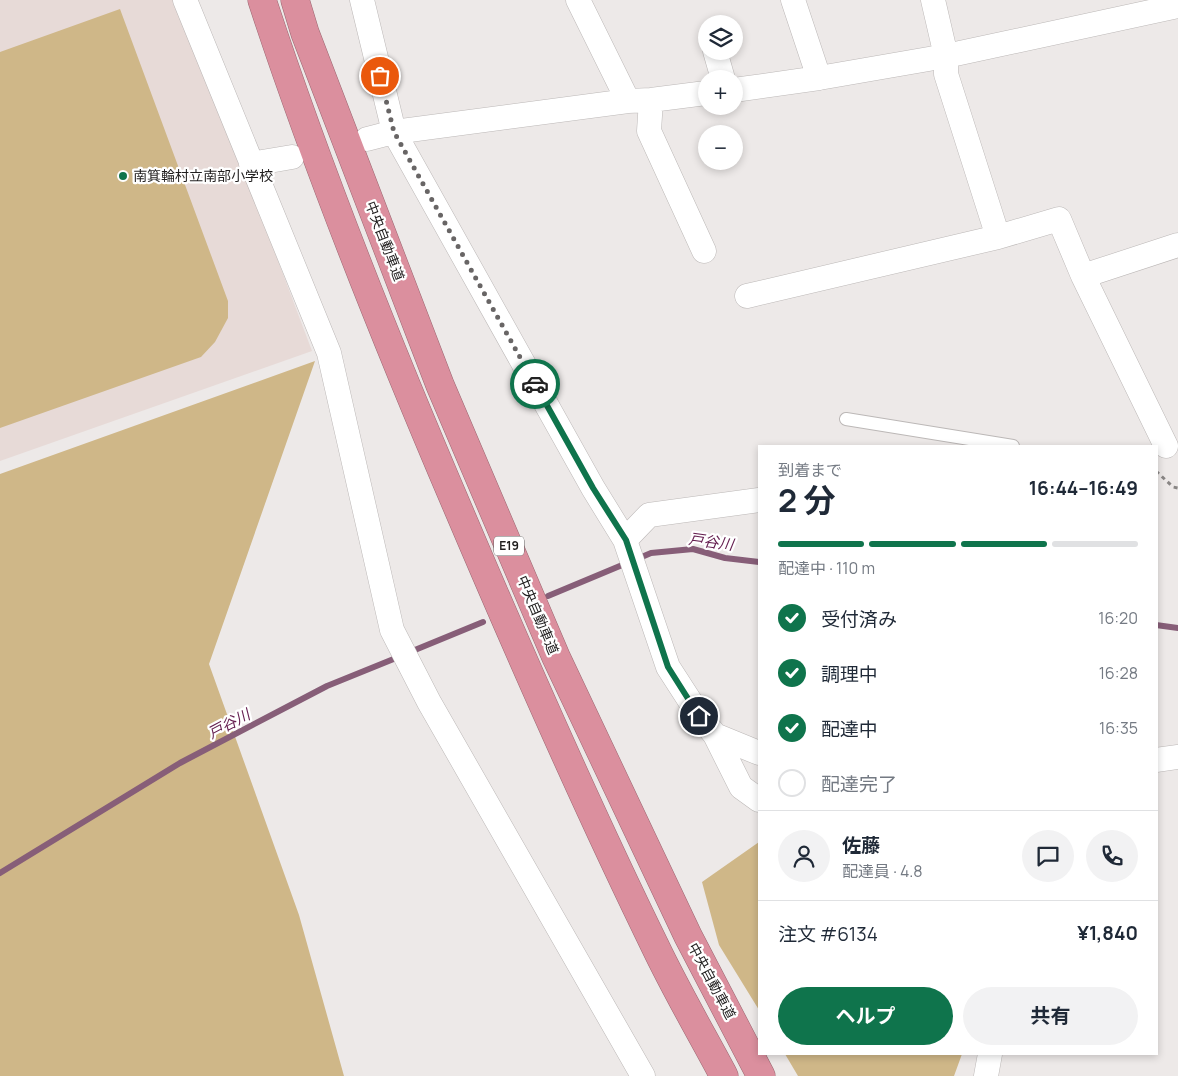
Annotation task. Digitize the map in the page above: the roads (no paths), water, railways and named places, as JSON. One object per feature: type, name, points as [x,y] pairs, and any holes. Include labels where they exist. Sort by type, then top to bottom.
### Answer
[{"type":"highway","name":"E19","points":[[262,0],[354,259],[519,652],[656,948],[724,1076]]},
{"type":"highway","name":"中央自動車道","points":[[295,0],[309,42],[440,385],[552,648],[688,936],[761,1076]]},
{"type":"street","points":[[185,0],[329,353],[392,630],[429,702],[643,1076]]},
{"type":"street","points":[[362,0],[394,132],[593,488],[627,543],[668,667],[699,716],[715,735],[740,787],[758,799]]},
{"type":"street","points":[[578,0],[640,100],[649,131],[704,251]]},
{"type":"street","points":[[793,0],[819,78]]},
{"type":"street","points":[[934,0],[946,56],[946,74],[998,237]]},
{"type":"street","points":[[743,89],[819,78],[946,56],[1178,6]]},
{"type":"street","points":[[367,139],[394,132],[698,94]]},
{"type":"street","points":[[251,164],[292,158]]},
{"type":"street","points":[[747,296],[998,237],[1059,219],[1083,276],[1167,446]]},
{"type":"street","points":[[1083,276],[1178,245]]},
{"type":"street","points":[[627,543],[649,515],[758,500]]},
{"type":"street","points":[[715,735],[758,753]]},
{"type":"street","points":[[1158,760],[1178,757]]},
{"type":"street","points":[[986,1076],[990,1055]]},
{"type":"lane","points":[[846,420],[1006,445]]},
{"type":"waterway","name":"戸谷川","points":[[637,559],[651,553],[693,549],[725,558],[758,562]]},
{"type":"waterway","name":"戸谷川","points":[[548,596],[627,563]]},
{"type":"waterway","name":"戸谷川","points":[[410,652],[483,622]]},
{"type":"waterway","name":"戸谷川","points":[[1158,625],[1178,628]]},
{"type":"waterway","name":"戸谷川","points":[[0,873],[180,763],[327,686],[401,656]]},
{"type":"place","name":"南箕輪村立南部小学校","points":[[123,176]]}]
